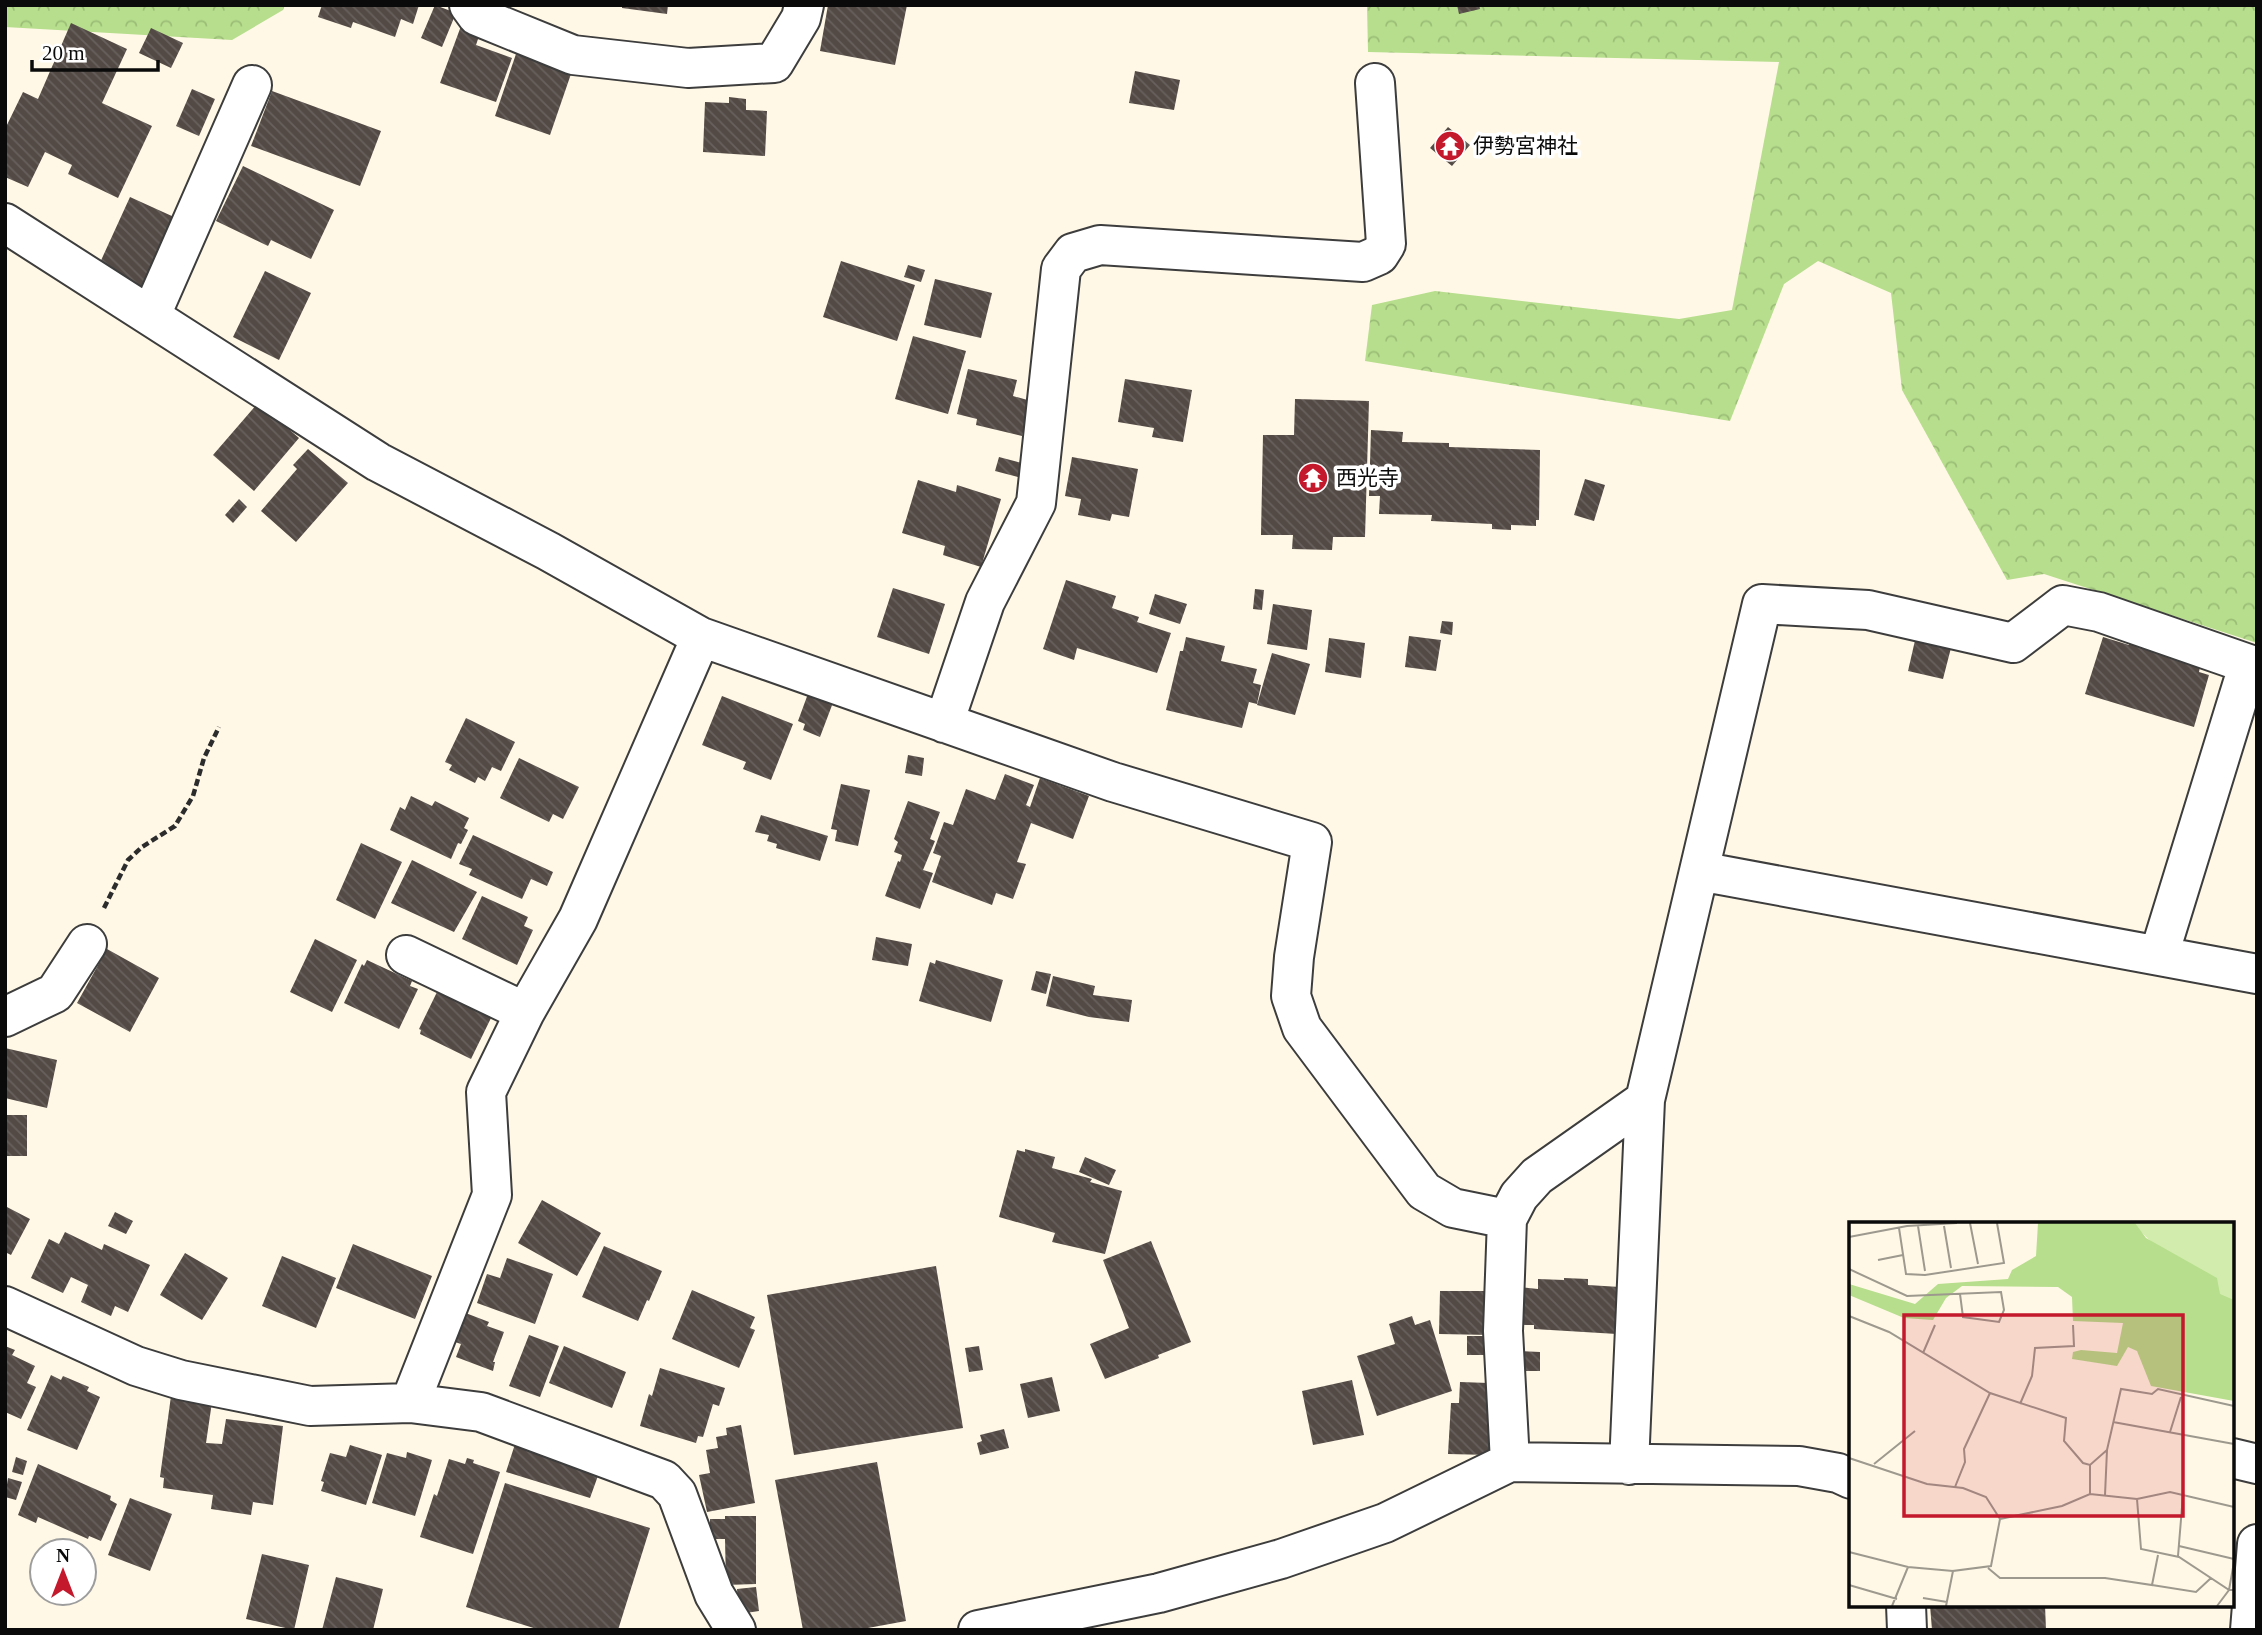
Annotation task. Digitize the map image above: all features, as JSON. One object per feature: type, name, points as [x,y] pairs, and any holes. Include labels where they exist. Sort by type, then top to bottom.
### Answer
[{"type":"street","points":[[470,5],[477,16],[573,55],[688,68],[774,63],[801,18],[804,5]]},
{"type":"street","points":[[944,723],[985,602],[1037,503],[1062,269],[1073,253],[1100,245],[1363,262],[1379,256],[1386,244],[1376,83]]},
{"type":"street","points":[[151,315],[252,85]]},
{"type":"street","points":[[5,223],[378,462],[548,551],[701,637],[1113,782],[1312,842],[1294,957],[1291,996],[1302,1028],[1424,1191],[1453,1208],[1507,1219]]},
{"type":"street","points":[[1629,1465],[1645,1100],[1762,604],[1868,610],[2013,643],[2063,606],[2099,612],[2253,666],[2159,955]]},
{"type":"street","points":[[410,1403],[492,1195],[486,1092],[525,1012],[578,919],[701,637]]},
{"type":"street","points":[[1699,871],[2257,974]]},
{"type":"street","points":[[5,1017],[55,993],[87,944]]},
{"type":"street","points":[[406,955],[525,1012]]},
{"type":"street","points":[[1510,1462],[1503,1331],[1507,1219],[1519,1196],[1537,1175],[1645,1100]]},
{"type":"street","points":[[5,1306],[136,1366],[181,1380],[310,1406],[410,1403],[481,1412],[664,1480],[677,1493],[714,1594],[736,1630]]},
{"type":"street","points":[[2234,1458],[2257,1464]]},
{"type":"street","points":[[978,1630],[1159,1593],[1281,1559],[1385,1523],[1510,1462],[1799,1466],[1838,1473],[1849,1478]]},
{"type":"street","points":[[2250,1630],[2257,1544]]},
{"type":"street","points":[[1906,1607],[1907,1630]]},
{"type":"path","points":[[87,944],[128,860],[142,847],[175,826],[193,796],[204,758],[219,727]]},
{"type":"green space","points":[[5,5],[285,5],[283,10],[232,40],[5,27]]},
{"type":"green space","points":[[1367,5],[2257,5],[2257,643],[2044,574],[2007,580],[1902,390],[1891,293],[1818,261],[1784,284],[1730,421],[1365,361],[1372,305],[1435,291],[1679,319],[1732,310],[1779,62],[1368,52]]},
{"type":"building","points":[[322,5],[419,5],[413,24],[401,19],[395,37],[353,22],[351,28],[318,17]]},
{"type":"building","points":[[435,5],[456,13],[442,47],[421,38]]},
{"type":"building","points":[[622,5],[668,5],[667,14],[622,8]]},
{"type":"building","points":[[828,5],[907,5],[895,65],[820,51]]},
{"type":"building","points":[[1457,5],[1479,5],[1480,9],[1459,14]]},
{"type":"building","points":[[71,23],[127,49],[102,103],[152,126],[118,198],[68,174],[72,165],[45,152],[28,187],[5,177],[5,129],[23,92],[38,99]]},
{"type":"building","points":[[461,26],[480,33],[476,45],[512,58],[496,102],[440,83]]},
{"type":"building","points":[[151,28],[183,43],[171,68],[139,53]]},
{"type":"building","points":[[517,51],[572,71],[550,135],[495,116]]},
{"type":"building","points":[[1135,71],[1180,80],[1174,110],[1129,103]]},
{"type":"building","points":[[192,89],[215,99],[199,136],[176,126]]},
{"type":"building","points":[[272,91],[381,131],[360,186],[251,146]]},
{"type":"building","points":[[729,97],[746,99],[746,110],[767,111],[765,156],[703,152],[705,102],[729,103]]},
{"type":"building","points":[[1448,127],[1470,145],[1452,166],[1430,148]]},
{"type":"building","points":[[243,166],[334,210],[311,259],[271,240],[268,246],[216,221]]},
{"type":"building","points":[[130,197],[174,217],[142,287],[98,267]]},
{"type":"building","points":[[841,261],[915,285],[897,341],[823,317]]},
{"type":"building","points":[[908,265],[925,270],[921,282],[904,277]]},
{"type":"building","points":[[265,271],[311,293],[279,360],[233,337]]},
{"type":"building","points":[[935,279],[992,293],[981,338],[924,325]]},
{"type":"building","points":[[913,336],[966,351],[948,414],[895,399]]},
{"type":"building","points":[[968,369],[1017,380],[1013,396],[1031,401],[1022,436],[976,425],[977,419],[957,414]]},
{"type":"building","points":[[1125,379],[1192,390],[1183,442],[1152,437],[1154,428],[1118,422]]},
{"type":"building","points":[[1295,399],[1369,401],[1365,537],[1333,537],[1332,550],[1292,549],[1293,535],[1261,535],[1263,435],[1294,435]]},
{"type":"building","points":[[258,403],[299,438],[254,491],[213,455]]},
{"type":"building","points":[[1371,430],[1403,432],[1402,442],[1449,443],[1449,447],[1540,450],[1539,520],[1536,520],[1536,526],[1511,525],[1511,530],[1492,529],[1492,524],[1431,521],[1432,515],[1379,514],[1380,496],[1369,496]]},
{"type":"building","points":[[308,449],[348,483],[296,542],[261,511],[297,469],[293,465]]},
{"type":"building","points":[[999,457],[1026,464],[1022,478],[995,471]]},
{"type":"building","points":[[1072,457],[1138,469],[1129,517],[1112,514],[1110,521],[1078,515],[1081,499],[1065,496]]},
{"type":"building","points":[[1585,479],[1605,485],[1594,521],[1574,515]]},
{"type":"building","points":[[918,480],[956,492],[957,485],[1001,499],[981,567],[943,555],[945,546],[902,533]]},
{"type":"building","points":[[239,499],[247,507],[233,523],[225,515]]},
{"type":"building","points":[[1066,580],[1116,596],[1112,608],[1139,617],[1137,622],[1171,633],[1157,673],[1077,648],[1074,660],[1043,649]]},
{"type":"building","points":[[893,588],[945,604],[929,654],[877,637]]},
{"type":"building","points":[[1255,589],[1264,590],[1262,610],[1253,609]]},
{"type":"building","points":[[1155,594],[1187,604],[1180,624],[1149,614]]},
{"type":"building","points":[[1273,604],[1312,610],[1307,650],[1267,644]]},
{"type":"building","points":[[1442,621],[1453,622],[1452,635],[1440,633]]},
{"type":"building","points":[[2132,634],[2200,667],[2199,672],[2209,675],[2194,727],[2085,694],[2103,637],[2129,645]]},
{"type":"building","points":[[1409,636],[1441,640],[1436,671],[1405,667]]},
{"type":"building","points":[[1916,636],[1952,644],[1943,679],[1908,671]]},
{"type":"building","points":[[1186,637],[1225,646],[1221,661],[1257,669],[1253,683],[1261,685],[1257,704],[1249,702],[1242,728],[1166,710]]},
{"type":"building","points":[[1329,638],[1365,643],[1361,678],[1325,672]]},
{"type":"building","points":[[1272,653],[1310,664],[1295,715],[1257,705]]},
{"type":"building","points":[[809,691],[834,700],[820,737],[803,730],[805,724],[798,721]]},
{"type":"building","points":[[722,696],[793,724],[771,780],[743,769],[746,762],[702,745]]},
{"type":"building","points":[[466,718],[515,742],[501,771],[492,767],[485,781],[478,777],[475,783],[449,770],[452,765],[445,762]]},
{"type":"building","points":[[908,755],[924,758],[922,776],[905,773]]},
{"type":"building","points":[[519,758],[579,787],[563,819],[553,814],[549,822],[500,798]]},
{"type":"building","points":[[1005,774],[1034,785],[1026,805],[1030,807],[1040,778],[1089,796],[1073,839],[1031,823],[1017,862],[1026,864],[1013,899],[996,893],[992,905],[932,882],[941,856],[933,853],[944,822],[953,825],[966,789],[995,800]]},
{"type":"building","points":[[841,784],[870,790],[858,846],[835,841],[837,830],[831,829]]},
{"type":"building","points":[[411,796],[432,806],[435,801],[469,818],[464,828],[468,830],[451,859],[390,830],[400,807],[405,810]]},
{"type":"building","points":[[908,801],[940,812],[930,839],[935,841],[923,870],[933,873],[920,909],[885,896],[902,855],[894,852],[898,842],[894,839]]},
{"type":"building","points":[[761,815],[828,836],[820,861],[776,848],[777,844],[767,841],[769,835],[755,832]]},
{"type":"building","points":[[473,835],[553,872],[547,886],[531,879],[522,899],[469,875],[472,869],[459,864]]},
{"type":"building","points":[[361,843],[402,862],[375,919],[336,900]]},
{"type":"building","points":[[412,860],[477,892],[454,932],[391,903]]},
{"type":"building","points":[[482,896],[528,917],[524,926],[533,930],[517,965],[462,939]]},
{"type":"building","points":[[876,937],[912,944],[908,966],[872,960]]},
{"type":"building","points":[[315,939],[357,960],[332,1012],[290,992]]},
{"type":"building","points":[[107,949],[159,978],[130,1032],[77,1003]]},
{"type":"building","points":[[367,960],[412,981],[410,986],[418,989],[399,1029],[344,1003],[362,964],[364,966]]},
{"type":"building","points":[[936,960],[1003,980],[991,1022],[919,1001],[930,962],[935,964]]},
{"type":"building","points":[[1036,971],[1051,974],[1046,994],[1031,990]]},
{"type":"building","points":[[1053,976],[1095,986],[1093,995],[1132,1000],[1129,1022],[1089,1017],[1046,1006]]},
{"type":"building","points":[[437,992],[491,1018],[471,1059],[420,1034],[419,1029]]},
{"type":"building","points":[[5,1048],[57,1060],[47,1108],[5,1098]]},
{"type":"building","points":[[5,1115],[27,1115],[27,1156],[5,1156]]},
{"type":"building","points":[[1025,1149],[1055,1157],[1052,1168],[1122,1191],[1105,1254],[1052,1242],[1055,1233],[999,1217],[1017,1150],[1025,1152]]},
{"type":"building","points":[[1085,1157],[1116,1170],[1109,1185],[1079,1172]]},
{"type":"building","points":[[542,1200],[601,1233],[577,1276],[518,1243]]},
{"type":"building","points":[[5,1206],[30,1219],[11,1255],[5,1252]]},
{"type":"building","points":[[115,1212],[133,1221],[126,1234],[108,1226]]},
{"type":"building","points":[[65,1232],[102,1250],[104,1244],[150,1265],[128,1312],[115,1306],[111,1316],[81,1302],[88,1285],[71,1277],[63,1293],[31,1278],[49,1239],[59,1244]]},
{"type":"building","points":[[1151,1241],[1191,1342],[1105,1379],[1090,1344],[1129,1328],[1103,1260]]},
{"type":"building","points":[[353,1244],[432,1276],[415,1319],[336,1288]]},
{"type":"building","points":[[604,1246],[662,1271],[638,1321],[582,1297]]},
{"type":"building","points":[[185,1253],[228,1278],[202,1320],[160,1295]]},
{"type":"building","points":[[282,1256],[336,1278],[316,1328],[262,1306]]},
{"type":"building","points":[[507,1258],[553,1274],[535,1324],[477,1303],[487,1274],[500,1278]]},
{"type":"building","points":[[936,1266],[963,1428],[794,1455],[767,1295]]},
{"type":"building","points":[[1538,1279],[1588,1279],[1588,1285],[1620,1287],[1617,1334],[1534,1329],[1534,1325],[1518,1325],[1520,1287],[1538,1289]]},
{"type":"building","points":[[692,1290],[755,1317],[750,1328],[755,1330],[739,1368],[672,1339]]},
{"type":"building","points":[[1440,1291],[1491,1291],[1490,1335],[1439,1334]]},
{"type":"building","points":[[463,1312],[489,1322],[487,1326],[504,1332],[493,1362],[493,1371],[456,1357],[461,1344],[452,1341]]},
{"type":"building","points":[[1412,1316],[1415,1325],[1430,1320],[1452,1391],[1377,1416],[1357,1356],[1395,1344],[1389,1324]]},
{"type":"building","points":[[529,1335],[559,1346],[540,1397],[509,1386]]},
{"type":"building","points":[[1467,1336],[1489,1336],[1489,1355],[1467,1355]]},
{"type":"building","points":[[5,1346],[15,1350],[12,1355],[35,1366],[27,1383],[36,1387],[21,1419],[5,1412]]},
{"type":"building","points":[[564,1346],[626,1372],[612,1408],[549,1383]]},
{"type":"building","points":[[979,1346],[983,1370],[969,1372],[965,1348]]},
{"type":"building","points":[[1518,1351],[1540,1352],[1540,1371],[1518,1371]]},
{"type":"building","points":[[660,1368],[725,1388],[719,1406],[713,1404],[703,1437],[698,1436],[696,1443],[640,1426]]},
{"type":"building","points":[[51,1375],[61,1380],[63,1376],[89,1387],[87,1391],[100,1397],[77,1450],[27,1430]]},
{"type":"building","points":[[1052,1377],[1060,1411],[1028,1418],[1020,1384]]},
{"type":"building","points":[[1352,1380],[1364,1435],[1313,1445],[1302,1391]]},
{"type":"building","points":[[1460,1382],[1489,1383],[1489,1455],[1448,1454],[1451,1403],[1459,1403]]},
{"type":"building","points":[[171,1396],[212,1402],[206,1443],[222,1444],[226,1419],[283,1426],[273,1505],[253,1502],[251,1515],[211,1509],[213,1495],[163,1488],[164,1478],[160,1477]]},
{"type":"building","points":[[741,1425],[755,1503],[707,1512],[699,1475],[710,1473],[706,1450],[718,1448],[716,1437],[727,1435],[726,1428]]},
{"type":"building","points":[[1004,1429],[1009,1448],[980,1455],[977,1443],[982,1441],[980,1435]]},
{"type":"building","points":[[516,1441],[599,1473],[590,1498],[506,1472]]},
{"type":"building","points":[[350,1445],[382,1455],[366,1505],[321,1491],[324,1482],[321,1481],[330,1453],[346,1457]]},
{"type":"building","points":[[407,1452],[432,1460],[415,1516],[372,1503],[387,1453],[406,1458]]},
{"type":"building","points":[[16,1457],[27,1461],[23,1475],[12,1472]]},
{"type":"building","points":[[467,1458],[474,1460],[473,1463],[500,1472],[473,1554],[420,1537],[449,1459],[465,1464]]},
{"type":"building","points":[[877,1462],[906,1621],[857,1630],[803,1630],[775,1480]]},
{"type":"building","points":[[38,1464],[111,1496],[110,1500],[117,1504],[101,1541],[98,1537],[83,1537],[38,1517],[36,1523],[18,1515]]},
{"type":"building","points":[[8,1478],[22,1482],[16,1500],[5,1497]]},
{"type":"building","points":[[505,1483],[650,1528],[618,1630],[540,1630],[466,1607]]},
{"type":"building","points":[[130,1498],[172,1514],[150,1571],[108,1555]]},
{"type":"building","points":[[725,1516],[756,1516],[756,1584],[726,1585],[725,1539],[710,1539],[710,1519],[725,1519]]},
{"type":"building","points":[[262,1554],[309,1565],[294,1630],[246,1619]]},
{"type":"building","points":[[336,1577],[383,1589],[373,1630],[322,1630]]},
{"type":"building","points":[[756,1587],[759,1611],[739,1614],[737,1589]]},
{"type":"building","points":[[1930,1607],[2045,1607],[2046,1630],[1932,1630]]},
{"type":"place","name":"伊勢宮神社","points":[[1450,146]]},
{"type":"place","name":"西光寺","points":[[1313,478]]}]
